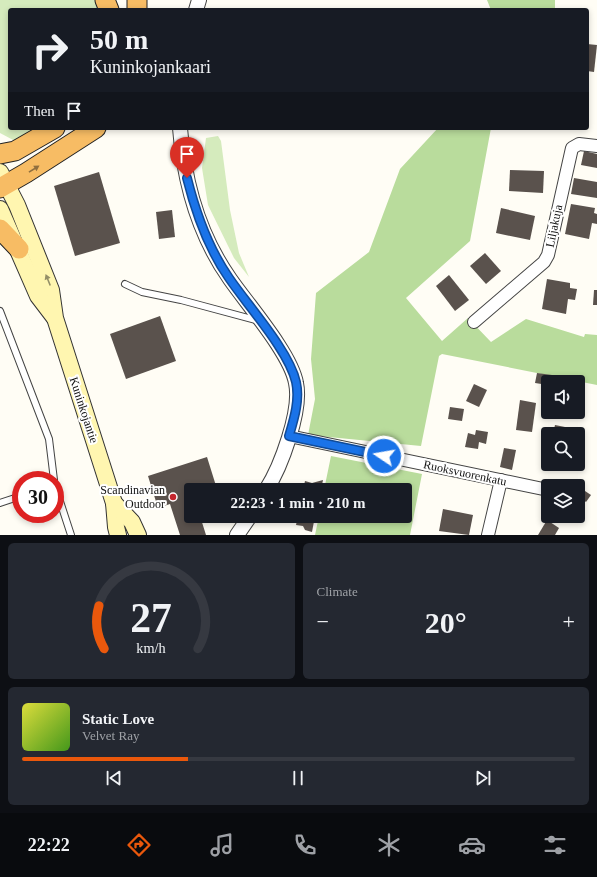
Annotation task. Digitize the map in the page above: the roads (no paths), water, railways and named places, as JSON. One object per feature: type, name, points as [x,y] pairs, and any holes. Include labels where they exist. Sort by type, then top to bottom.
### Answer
[{"type":"highway","points":[[0,154],[15,151],[52,130]]},
{"type":"highway","points":[[1,178],[46,161],[93,130]]},
{"type":"highway","points":[[0,229],[19,249]]},
{"type":"main road","name":"Kuninkojantie","points":[[1,178],[25,224],[52,290],[55,318],[114,502],[118,535]]},
{"type":"main road","name":"Kuninkojantie","points":[[0,209],[19,249],[38,296],[55,318]]},
{"type":"main road","name":"Kuninkojantie","points":[[114,502],[132,522],[138,535]]},
{"type":"street","points":[[180,130],[187,178],[192,200],[207,237],[228,277],[287,361],[296,384],[296,405],[289,436],[269,483]]},
{"type":"street","name":"Liljakuja","points":[[474,322],[544,262],[548,255],[572,148],[579,144],[597,146]]},
{"type":"street","name":"Ruoksvuorenkatu","points":[[289,436],[541,489]]},
{"type":"street","points":[[488,535],[501,480]]},
{"type":"street","points":[[237,535],[245,523]]},
{"type":"lane","points":[[124,284],[142,292],[181,300],[261,322]]},
{"type":"lane","points":[[0,311],[49,439],[53,471]]},
{"type":"lane","points":[[0,503],[12,499]]},
{"type":"lane","points":[[64,514],[71,535]]},
{"type":"place","name":"Scandinavian Outdoor","points":[[173,497]]}]
